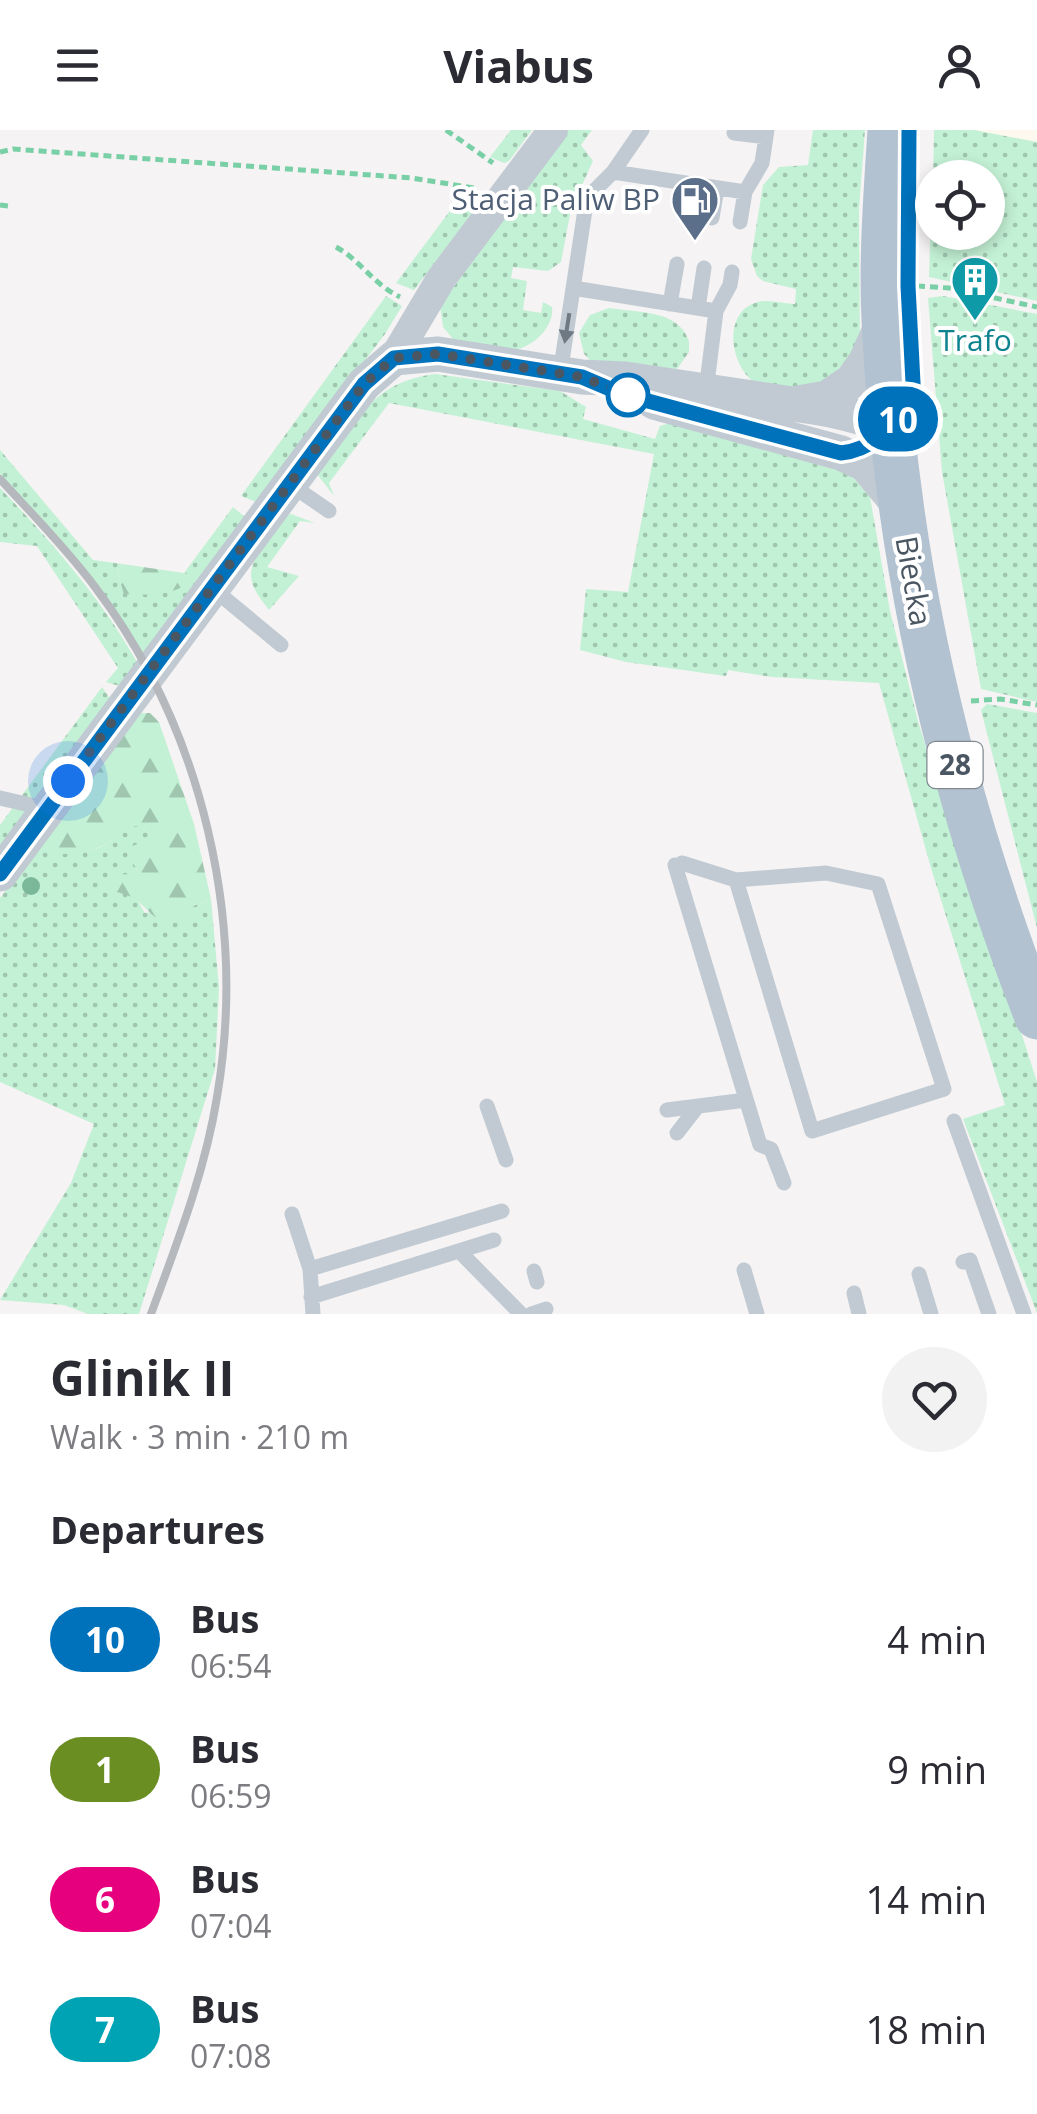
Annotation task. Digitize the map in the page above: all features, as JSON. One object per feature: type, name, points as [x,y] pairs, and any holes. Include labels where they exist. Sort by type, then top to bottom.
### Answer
[{"type":"main road","name":"Biecka","points":[[890,130],[883,231],[896,302],[907,424],[941,616],[1037,995]]},
{"type":"main road","name":"Biecka","points":[[896,302],[909,130]]},
{"type":"main road","name":"Biecka","points":[[907,424],[900,506],[923,643],[960,786],[1007,940],[1037,1017]]},
{"type":"street","points":[[0,874],[364,384],[394,358],[442,280],[553,130]]},
{"type":"street","points":[[792,404],[827,398],[852,380],[896,302]]},
{"type":"street","points":[[394,358],[438,354],[838,410],[907,424]]},
{"type":"street","points":[[571,375],[622,394],[841,453],[866,464],[900,506]]},
{"type":"street","points":[[841,453],[860,451],[907,424]]},
{"type":"lane","points":[[571,375],[573,288],[585,210],[595,190],[613,172],[642,130]]},
{"type":"lane","points":[[734,133],[766,134],[762,163],[745,192],[740,222]]},
{"type":"lane","points":[[613,172],[745,192]]},
{"type":"lane","points":[[685,214],[690,184]]},
{"type":"lane","points":[[712,218],[717,188]]},
{"type":"lane","points":[[670,304],[677,264]]},
{"type":"lane","points":[[698,308],[704,268]]},
{"type":"lane","points":[[706,391],[716,311],[730,285],[732,272]]},
{"type":"lane","points":[[573,288],[716,311]]},
{"type":"lane","points":[[288,484],[329,511]]},
{"type":"lane","points":[[211,587],[281,645]]},
{"type":"lane","points":[[0,798],[48,809]]},
{"type":"lane","points":[[736,880],[812,1131],[944,1090],[878,884],[826,873],[736,880],[678,864],[760,1145],[771,1149],[784,1183]]},
{"type":"lane","points":[[667,1110],[746,1100]]},
{"type":"lane","points":[[487,1106],[506,1160]]},
{"type":"lane","points":[[678,1133],[698,1106]]},
{"type":"lane","points":[[954,1121],[1024,1314]]},
{"type":"lane","points":[[310,1269],[502,1211]]},
{"type":"lane","points":[[292,1214],[310,1269],[314,1314]]},
{"type":"lane","points":[[311,1297],[494,1240]]},
{"type":"lane","points":[[459,1251],[521,1314]]},
{"type":"lane","points":[[963,1262],[970,1260],[988,1314]]},
{"type":"lane","points":[[744,1270],[756,1314]]},
{"type":"lane","points":[[919,1274],[932,1314]]},
{"type":"lane","points":[[854,1292],[859,1314]]},
{"type":"path","points":[[446,130],[516,179]]},
{"type":"path","points":[[0,152],[13,149],[412,178],[473,187],[498,204]]},
{"type":"path","points":[[336,247],[349,254],[368,277],[389,292]]},
{"type":"path","points":[[896,302],[949,288],[1037,306]]},
{"type":"path","points":[[964,702],[1000,699],[1037,706]]},
{"type":"shaded area","points":[[974,130],[1037,130],[1037,142]]},
{"type":"green space","points":[[511,130],[532,130],[509,161],[490,157]]},
{"type":"green space","points":[[567,130],[592,130],[581,145],[593,161],[571,209],[561,262],[548,271],[513,267],[511,278],[527,281],[523,310],[541,313],[543,302],[552,307],[550,321],[541,335],[513,350],[457,344],[443,327],[440,306]]},
{"type":"green space","points":[[813,130],[865,130],[859,209],[860,347],[820,388],[764,387],[744,372],[734,346],[734,332],[744,310],[755,303],[795,304],[796,289],[763,281],[751,259],[763,185],[779,167],[808,165]]},
{"type":"green space","points":[[934,130],[974,130],[1037,142],[1037,301],[929,277],[930,250],[1005,250],[1005,160],[933,160]]},
{"type":"green space","points":[[464,192],[474,195],[479,205],[414,290],[396,283]]},
{"type":"green space","points":[[386,296],[402,306],[385,334],[260,499],[256,502],[241,496]]},
{"type":"green space","points":[[943,296],[1037,314],[1037,702],[981,689],[942,472],[928,298]]},
{"type":"green space","points":[[609,308],[656,314],[676,323],[689,341],[689,352],[677,369],[592,362],[584,354],[579,333],[590,315]]},
{"type":"green space","points":[[435,374],[560,391],[586,407],[583,419],[655,439],[660,426],[676,421],[850,474],[870,497],[890,611],[918,721],[965,876],[1037,1082],[1037,1313],[963,1119],[1005,1105],[931,868],[879,683],[772,677],[728,670],[726,676],[626,662],[580,650],[586,589],[628,592],[654,454],[389,403],[329,483],[334,496],[317,474],[353,423],[378,397],[394,387]]},
{"type":"green space","points":[[0,450],[93,560],[122,564],[117,573],[125,594],[157,593],[192,577],[184,573],[233,507],[245,517],[144,656],[86,570],[0,474]]},
{"type":"green space","points":[[0,488],[74,571],[123,638],[137,662],[123,687],[106,682],[118,668],[37,546],[0,542]]},
{"type":"green space","points":[[291,514],[315,523],[300,521],[267,567],[299,576],[269,610],[253,584],[252,566],[271,531]]},
{"type":"green space","points":[[122,564],[192,577],[187,584],[171,591],[124,594],[117,572]]},
{"type":"green space","points":[[102,687],[111,700],[0,853],[0,825]]},
{"type":"green space","points":[[987,704],[1037,713],[1037,928],[981,710]]},
{"type":"green space","points":[[137,713],[150,713],[159,722],[194,824],[211,899],[193,906],[189,918],[159,919],[135,899],[107,889],[106,882],[113,875],[132,874],[137,869],[129,858],[133,846],[150,837],[144,826],[126,829],[106,844],[81,852],[55,855],[43,840]]},
{"type":"green space","points":[[127,826],[144,826],[150,836],[134,883],[145,913],[193,906],[211,899],[219,988],[215,1069],[139,1314],[88,1314],[64,1305],[0,1300],[71,1183],[94,1124],[0,1082],[0,898],[43,840],[78,850],[97,849]]},
{"type":"railway","points":[[0,479],[95,587],[164,702],[189,765],[208,830],[220,896],[226,963],[225,1030],[217,1097],[198,1180],[151,1314]]},
{"type":"bus line","name":"10","points":[[0,874],[272,504],[364,384],[394,358],[438,354],[582,377],[622,394],[841,453],[860,451],[875,442],[914,402],[908,286],[909,130]]},
{"type":"place","name":"Stacja Paliw BP","points":[[695,242]]},
{"type":"place","name":"Trafo","points":[[975,322]]},
{"type":"route","points":[[68,781],[364,384],[394,358],[438,354],[582,377],[628,395]]}]
